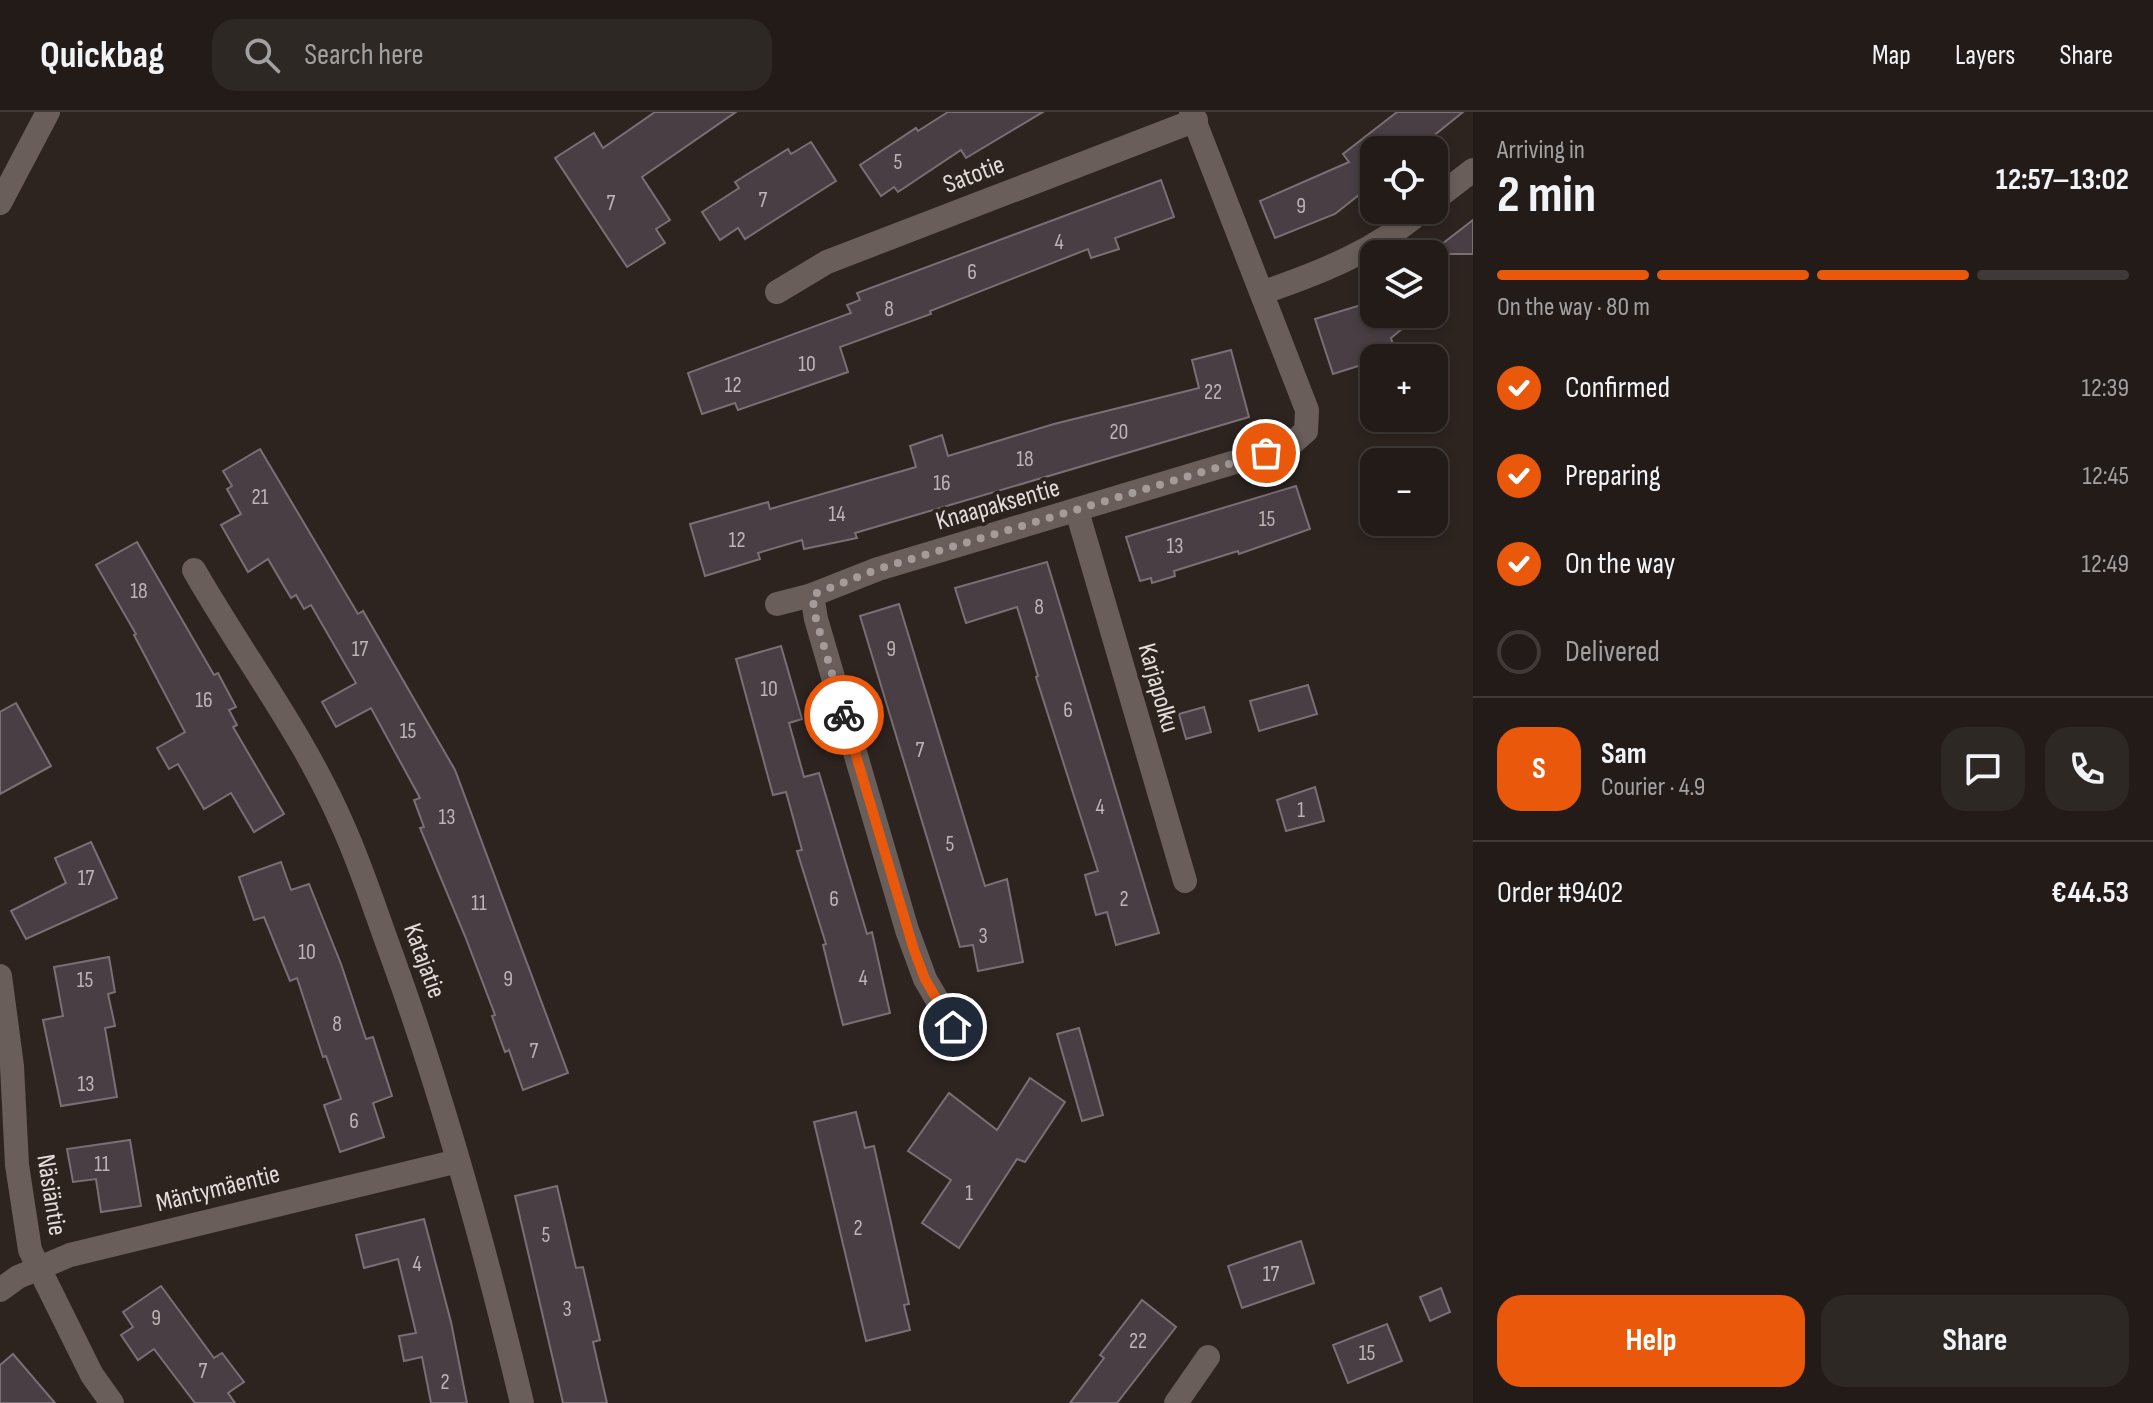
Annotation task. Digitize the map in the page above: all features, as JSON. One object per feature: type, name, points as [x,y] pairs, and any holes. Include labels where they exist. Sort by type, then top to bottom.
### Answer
[{"type":"street","points":[[0,203],[48,112]]},
{"type":"street","name":"Satotie","points":[[777,292],[827,262],[1193,116]]},
{"type":"street","name":"Knaapaksentie","points":[[777,604],[812,595],[878,569],[1289,446],[1306,431],[1307,410],[1264,292],[1193,116]]},
{"type":"street","points":[[1448,189],[1473,170]]},
{"type":"street","points":[[1264,292],[1370,250],[1404,224]]},
{"type":"street","name":"Karjapolku","points":[[1077,511],[1185,881]]},
{"type":"street","name":"Katajatie","points":[[194,570],[299,738],[343,825],[428,1053],[475,1215],[522,1403]]},
{"type":"street","points":[[812,595],[816,619],[907,930],[925,979],[953,1027]]},
{"type":"street","name":"Näsiäntie","points":[[0,976],[12,1066],[17,1165],[30,1250],[92,1375],[112,1403]]},
{"type":"street","name":"Mäntymäentie","points":[[0,1290],[39,1267],[84,1251],[458,1161]]},
{"type":"street","points":[[1176,1403],[1208,1357]]},
{"type":"building","points":[[655,112],[736,112],[642,177],[670,220],[656,229],[665,243],[627,267],[555,158],[594,133],[603,148]]},
{"type":"building","points":[[948,112],[1043,112],[966,158],[961,150],[898,192],[894,187],[881,196],[860,165],[916,128],[918,131]]},
{"type":"building","points":[[1397,112],[1463,112],[1433,136],[1366,136]]},
{"type":"building","points":[[1360,141],[1360,194],[1335,214],[1275,238],[1260,201],[1349,162],[1343,154]]},
{"type":"building","points":[[811,142],[836,181],[745,239],[738,228],[720,240],[702,212],[739,188],[735,182],[788,149],[791,154]]},
{"type":"building","points":[[1161,180],[1174,217],[1115,238],[1119,249],[1091,258],[1088,249],[930,311],[931,314],[840,347],[848,372],[738,410],[735,403],[702,414],[688,373],[851,313],[847,305],[860,300],[857,293]]},
{"type":"building","points":[[1473,220],[1473,254],[1448,254],[1447,240]]},
{"type":"building","points":[[1360,305],[1360,328],[1403,328],[1391,338],[1393,344],[1360,344],[1360,365],[1333,374],[1315,319]]},
{"type":"building","points":[[1231,350],[1249,417],[855,533],[857,538],[804,549],[802,540],[758,553],[760,559],[705,576],[690,524],[768,502],[770,509],[916,467],[910,446],[942,435],[948,456],[1054,424],[1199,388],[1192,360]]},
{"type":"building","points":[[260,449],[358,614],[363,611],[455,770],[568,1073],[523,1090],[509,1050],[505,1052],[492,1016],[495,1015],[420,828],[424,827],[414,800],[420,798],[371,708],[336,727],[322,702],[356,683],[311,605],[304,609],[296,595],[291,598],[268,559],[248,572],[221,525],[241,514],[227,489],[232,486],[223,471]]},
{"type":"building","points":[[1296,486],[1310,529],[1239,554],[1238,551],[1174,571],[1175,576],[1152,583],[1151,578],[1140,581],[1126,537]]},
{"type":"building","points":[[137,542],[214,675],[218,673],[236,707],[229,710],[237,725],[233,727],[284,814],[254,832],[231,793],[204,809],[178,764],[169,769],[157,748],[185,732],[136,634],[96,565]]},
{"type":"building","points":[[1047,562],[1159,933],[1116,945],[1107,912],[1096,915],[1085,875],[1098,871],[1017,607],[966,623],[955,588]]},
{"type":"building","points":[[899,604],[985,886],[1007,879],[1023,962],[978,971],[973,945],[960,947],[860,616]]},
{"type":"building","points":[[781,646],[802,719],[789,723],[804,777],[819,773],[867,934],[872,932],[890,1013],[843,1025],[823,945],[826,944],[797,851],[802,850],[786,792],[773,795],[736,659]]},
{"type":"building","points":[[1308,685],[1317,714],[1259,731],[1250,701]]},
{"type":"building","points":[[16,703],[51,766],[0,794],[0,712]]},
{"type":"building","points":[[1204,707],[1211,732],[1186,739],[1179,714]]},
{"type":"building","points":[[1315,787],[1324,821],[1286,831],[1277,800]]},
{"type":"building","points":[[91,842],[117,898],[26,939],[11,911],[66,883],[55,858]]},
{"type":"building","points":[[281,862],[291,890],[309,884],[341,964],[366,1039],[373,1037],[392,1096],[373,1103],[384,1137],[340,1152],[324,1105],[341,1099],[326,1056],[323,1057],[297,978],[290,981],[264,917],[254,920],[239,877]]},
{"type":"building","points":[[109,957],[115,992],[108,994],[115,1026],[105,1028],[117,1097],[61,1106],[43,1020],[63,1016],[54,967]]},
{"type":"building","points":[[1079,1028],[1103,1115],[1082,1121],[1057,1034]]},
{"type":"building","points":[[1030,1078],[1065,1102],[1025,1162],[1017,1159],[959,1248],[922,1223],[951,1180],[908,1151],[949,1093],[997,1130]]},
{"type":"building","points":[[856,1112],[865,1148],[874,1146],[909,1304],[904,1305],[910,1330],[866,1341],[814,1122]]},
{"type":"building","points":[[130,1140],[141,1206],[101,1212],[96,1179],[73,1182],[67,1149]]},
{"type":"building","points":[[557,1186],[576,1268],[583,1267],[600,1340],[593,1342],[607,1403],[563,1403],[515,1196]]},
{"type":"building","points":[[424,1219],[451,1322],[467,1403],[431,1403],[422,1357],[404,1361],[399,1336],[416,1333],[398,1259],[364,1268],[356,1235]]},
{"type":"building","points":[[1301,1241],[1314,1283],[1242,1308],[1228,1266]]},
{"type":"building","points":[[161,1286],[214,1358],[222,1353],[244,1382],[228,1393],[235,1403],[195,1403],[154,1349],[138,1360],[121,1335],[133,1327],[123,1312]]},
{"type":"building","points":[[1441,1288],[1450,1312],[1430,1321],[1420,1297]]},
{"type":"building","points":[[1142,1300],[1176,1327],[1117,1403],[1070,1403],[1104,1358],[1100,1355]]},
{"type":"building","points":[[1387,1324],[1402,1361],[1348,1383],[1333,1345]]},
{"type":"building","points":[[13,1354],[55,1403],[0,1403],[0,1365]]},
{"type":"way so far","points":[[844,715],[812,595],[833,584],[878,569],[1266,453]]},
{"type":"route","points":[[844,715],[907,930],[925,979],[953,1027]]}]
